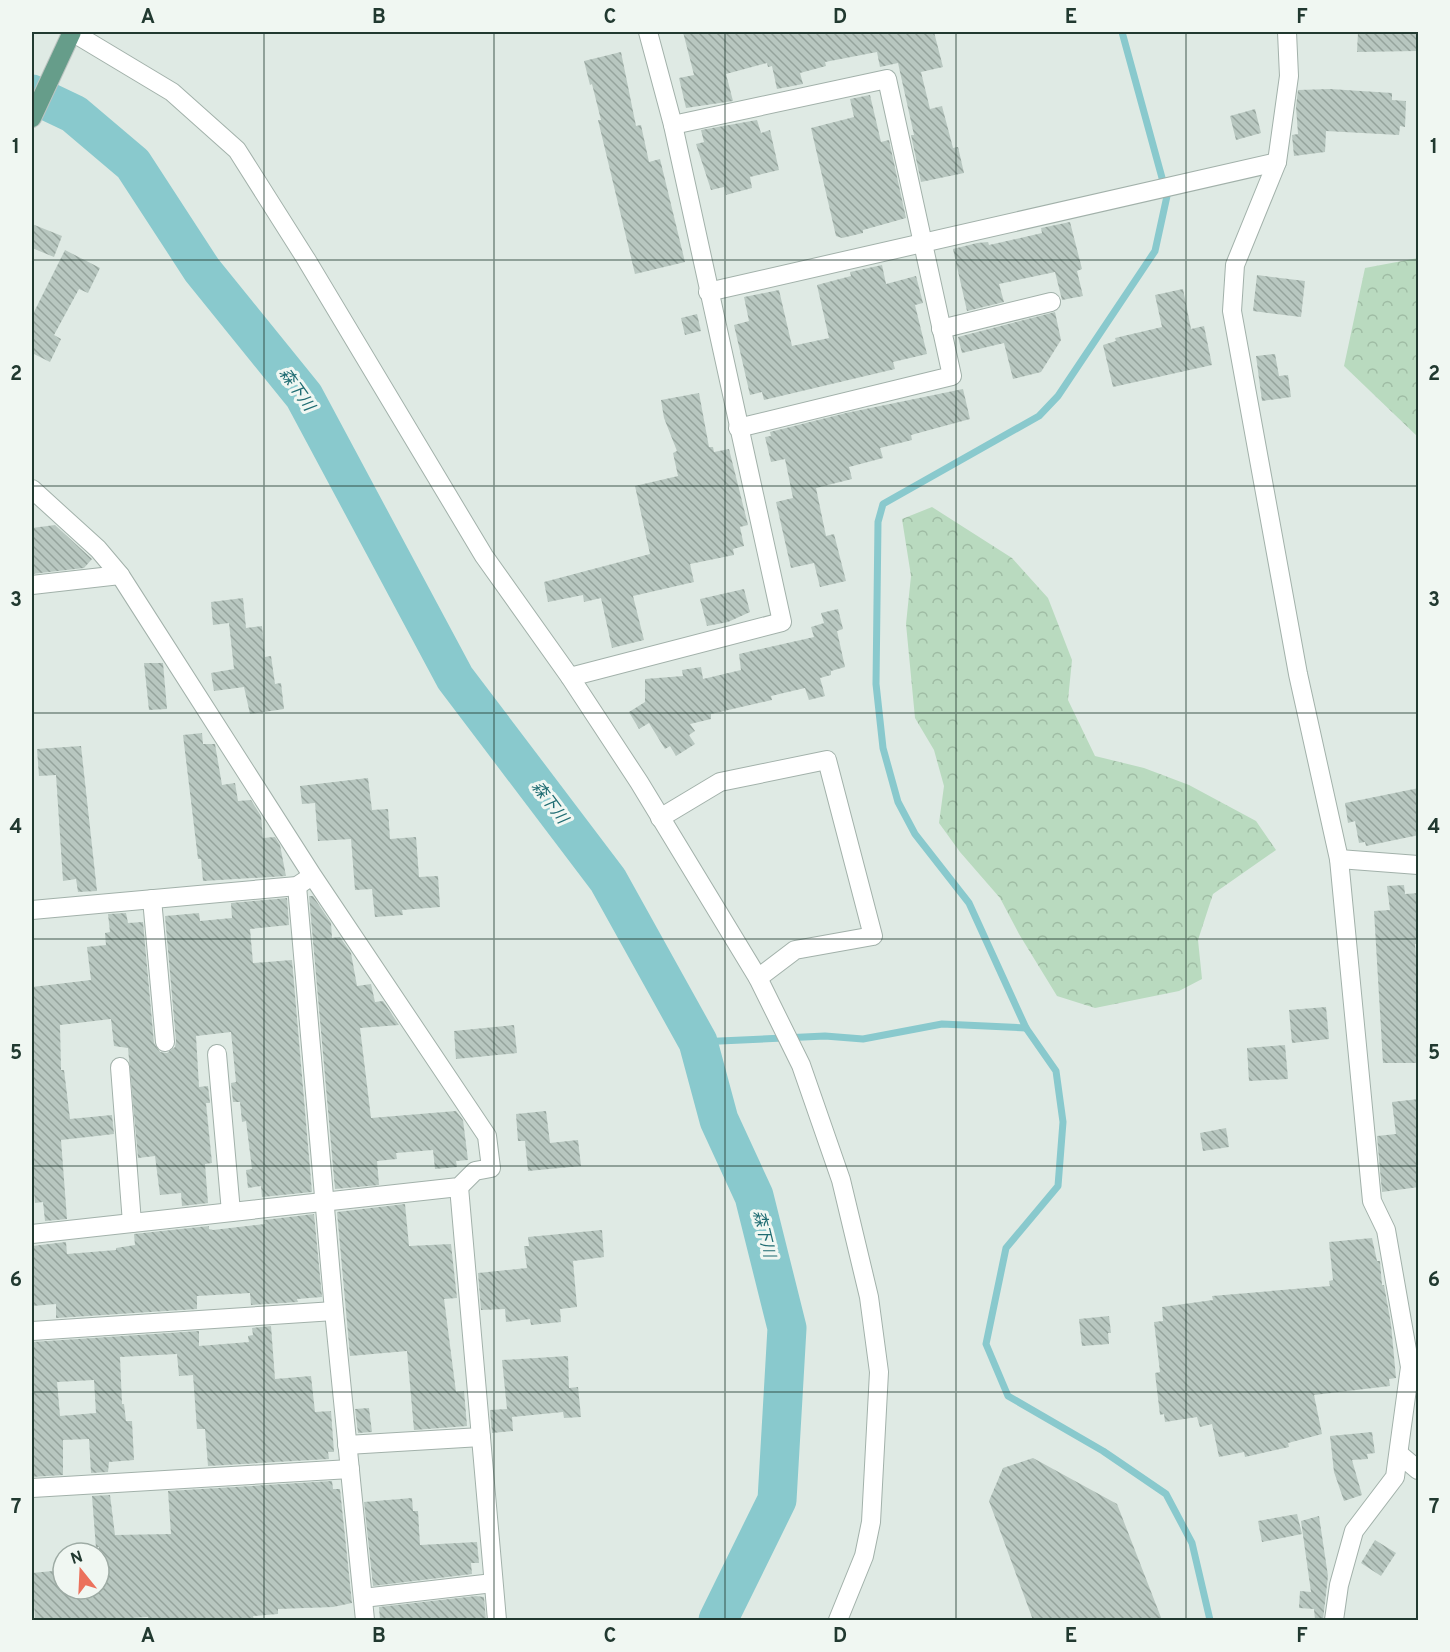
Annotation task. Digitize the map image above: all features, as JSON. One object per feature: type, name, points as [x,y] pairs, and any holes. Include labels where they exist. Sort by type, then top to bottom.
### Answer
[{"type":"main road","points":[[32,118],[72,32]]},
{"type":"street","points":[[72,32],[172,92],[237,150],[306,259],[484,555],[570,676],[660,818],[758,978],[801,1065],[842,1180],[869,1297],[879,1372],[871,1522],[864,1556],[838,1620]]},
{"type":"street","points":[[570,676],[782,622],[673,125],[648,32]]},
{"type":"street","points":[[1287,32],[1289,76],[1277,162],[1234,265],[1232,311],[1298,674],[1339,859],[1372,1201],[1386,1230],[1410,1367],[1395,1477],[1354,1531],[1339,1584],[1334,1620]]},
{"type":"street","points":[[673,125],[887,79],[952,376],[738,428]]},
{"type":"street","points":[[708,292],[1277,162]]},
{"type":"street","points":[[941,329],[1051,302]]},
{"type":"street","points":[[32,489],[98,549],[120,575],[312,875],[487,1136],[491,1167],[475,1171],[459,1187],[32,1234]]},
{"type":"street","points":[[32,585],[120,575]]},
{"type":"street","points":[[660,818],[720,782],[827,760],[873,936],[795,950],[758,978]]},
{"type":"street","points":[[1339,859],[1419,865]]},
{"type":"street","points":[[32,910],[297,886],[312,875]]},
{"type":"street","points":[[297,886],[334,1311],[365,1620]]},
{"type":"street","points":[[152,899],[165,1042]]},
{"type":"street","points":[[217,1054],[231,1212]]},
{"type":"street","points":[[120,1067],[132,1223]]},
{"type":"street","points":[[459,1187],[497,1620]]},
{"type":"street","points":[[32,1331],[334,1311]]},
{"type":"street","points":[[347,1445],[481,1437]]},
{"type":"street","points":[[1399,1454],[1419,1470]]},
{"type":"street","points":[[32,1488],[350,1469]]},
{"type":"street","points":[[363,1598],[493,1583]]},
{"type":"green space","points":[[1418,258],[1418,437],[1344,366],[1365,268]]},
{"type":"green space","points":[[932,507],[1012,558],[1048,598],[1072,660],[1068,700],[1095,756],[1144,768],[1189,785],[1256,821],[1276,850],[1213,894],[1198,940],[1202,979],[1179,991],[1095,1008],[1057,996],[1000,898],[960,852],[939,823],[944,786],[934,750],[915,718],[906,624],[911,576],[902,519]]},
{"type":"building","points":[[683,32],[934,32],[943,67],[921,72],[930,109],[942,106],[953,148],[958,147],[964,173],[921,182],[911,135],[914,135],[898,63],[880,67],[877,52],[825,62],[826,66],[800,73],[803,84],[777,89],[772,66],[768,67],[767,63],[726,74],[733,101],[686,108],[679,78],[694,75]]},
{"type":"building","points":[[1358,32],[1417,32],[1417,51],[1357,52]]},
{"type":"building","points":[[621,52],[636,126],[641,125],[649,162],[660,159],[685,262],[635,274],[598,120],[601,120],[584,61]]},
{"type":"building","points":[[1330,89],[1392,93],[1392,100],[1406,101],[1405,127],[1400,126],[1399,135],[1326,131],[1325,152],[1294,156],[1292,135],[1298,134],[1296,107],[1298,90]]},
{"type":"building","points":[[870,95],[881,142],[889,140],[906,218],[842,238],[836,236],[811,128],[854,117],[850,99]]},
{"type":"building","points":[[1255,109],[1261,133],[1236,140],[1230,116]]},
{"type":"building","points":[[757,120],[761,133],[770,130],[779,170],[750,177],[752,188],[726,195],[724,187],[711,190],[696,144],[704,142],[701,130]]},
{"type":"building","points":[[1070,222],[1082,269],[1077,271],[1083,296],[1062,300],[1055,272],[999,284],[1004,302],[967,311],[953,249],[977,243],[988,242],[989,245],[1042,233],[1041,228]]},
{"type":"building","points":[[32,224],[62,236],[54,257],[32,248]]},
{"type":"building","points":[[65,250],[100,268],[88,293],[79,289],[54,335],[61,339],[50,362],[32,353],[32,316]]},
{"type":"building","points":[[882,265],[886,284],[916,276],[923,303],[915,305],[927,354],[893,362],[895,369],[764,400],[762,392],[750,395],[734,325],[749,321],[744,297],[779,290],[792,346],[829,338],[817,285],[851,276],[850,272]]},
{"type":"building","points":[[1257,275],[1305,281],[1301,317],[1253,311]]},
{"type":"building","points":[[1183,289],[1191,329],[1204,326],[1212,365],[1113,387],[1103,345],[1116,341],[1115,338],[1162,327],[1155,295]]},
{"type":"building","points":[[1055,312],[1061,340],[1041,372],[1013,379],[1004,343],[962,353],[958,337]]},
{"type":"building","points":[[697,314],[701,331],[685,335],[681,318]]},
{"type":"building","points":[[1275,354],[1279,376],[1288,375],[1291,397],[1262,401],[1256,356]]},
{"type":"building","points":[[963,389],[970,419],[911,435],[912,440],[880,448],[883,458],[849,467],[852,479],[816,488],[826,536],[834,534],[846,581],[820,587],[814,563],[791,568],[776,502],[793,498],[785,459],[771,462],[765,437],[771,436],[770,432],[846,413]]},
{"type":"building","points":[[699,393],[709,447],[713,447],[714,452],[729,449],[748,525],[740,527],[744,546],[733,549],[734,555],[690,564],[694,582],[633,596],[644,640],[612,648],[601,598],[584,602],[583,595],[548,602],[544,582],[650,554],[635,486],[678,476],[673,453],[677,451],[664,418],[661,400]]},
{"type":"building","points":[[55,525],[92,559],[84,568],[32,574],[32,528]]},
{"type":"building","points":[[744,589],[750,612],[728,622],[707,626],[700,599]]},
{"type":"building","points":[[243,598],[246,628],[262,626],[265,657],[271,656],[275,684],[281,683],[284,709],[250,714],[244,687],[214,691],[211,673],[234,669],[229,623],[213,625],[211,602]]},
{"type":"building","points":[[838,609],[843,629],[837,631],[845,667],[831,671],[831,675],[820,678],[825,696],[809,700],[805,688],[771,696],[772,700],[711,714],[711,719],[690,724],[695,731],[689,735],[695,744],[676,756],[670,746],[665,749],[649,723],[639,729],[629,712],[645,702],[645,679],[683,676],[682,670],[701,667],[703,679],[741,670],[739,654],[814,637],[811,627],[824,623],[821,613]]},
{"type":"building","points":[[144,663],[163,663],[167,709],[149,710]]},
{"type":"building","points":[[202,733],[203,744],[215,744],[222,785],[235,783],[238,801],[251,800],[261,816],[263,838],[275,837],[280,845],[286,876],[203,881],[201,859],[198,859],[183,735]]},
{"type":"building","points":[[81,746],[97,891],[78,892],[76,879],[63,881],[56,775],[39,776],[37,749]]},
{"type":"building","points":[[368,778],[372,810],[388,809],[390,839],[416,837],[419,877],[438,876],[440,907],[402,910],[403,915],[375,917],[372,889],[355,890],[351,839],[318,841],[315,803],[302,804],[300,786]]},
{"type":"building","points":[[1419,788],[1419,835],[1366,846],[1365,842],[1359,843],[1355,821],[1348,823],[1345,803]]},
{"type":"building","points":[[1404,885],[1405,894],[1419,893],[1419,944],[1415,944],[1419,988],[1419,1063],[1383,1063],[1374,911],[1390,910],[1387,886]]},
{"type":"building","points":[[309,896],[313,896],[331,923],[332,938],[340,937],[351,953],[357,986],[371,984],[375,1002],[383,1001],[399,1025],[360,1028],[371,1118],[456,1111],[463,1120],[468,1160],[456,1161],[457,1167],[435,1169],[433,1150],[396,1153],[397,1159],[377,1161],[379,1185],[335,1189]]},
{"type":"building","points":[[287,898],[289,925],[250,929],[253,963],[292,960],[312,1192],[262,1197],[261,1186],[248,1188],[246,1170],[252,1169],[246,1121],[242,1122],[240,1102],[233,1102],[231,1083],[236,1082],[231,1032],[196,1036],[199,1087],[208,1086],[210,1103],[206,1103],[212,1163],[205,1164],[208,1203],[182,1206],[181,1193],[160,1195],[155,1156],[138,1158],[128,1048],[114,1046],[111,1019],[60,1025],[61,1070],[64,1070],[70,1119],[112,1115],[114,1134],[61,1140],[67,1219],[45,1221],[43,1202],[35,1203],[32,1171],[32,987],[91,980],[87,947],[106,945],[105,933],[110,932],[108,914],[126,913],[128,923],[143,922],[154,1043],[160,1052],[167,1053],[175,1047],[176,1041],[165,916],[199,913],[200,921],[232,918],[231,903]]},
{"type":"building","points":[[1326,1007],[1329,1039],[1292,1043],[1289,1010]]},
{"type":"building","points":[[514,1025],[517,1053],[456,1059],[454,1031]]},
{"type":"building","points":[[1285,1045],[1288,1079],[1249,1081],[1247,1048]]},
{"type":"building","points":[[1419,1099],[1419,1187],[1382,1192],[1377,1136],[1396,1134],[1392,1102]]},
{"type":"building","points":[[546,1111],[550,1143],[578,1140],[581,1166],[528,1171],[525,1141],[518,1141],[516,1114]]},
{"type":"building","points":[[1226,1128],[1229,1147],[1203,1151],[1200,1133]]},
{"type":"building","points":[[405,1204],[409,1246],[451,1244],[457,1298],[444,1299],[456,1392],[464,1391],[467,1426],[414,1430],[407,1351],[350,1356],[337,1212]]},
{"type":"building","points":[[314,1214],[322,1297],[297,1299],[298,1302],[251,1305],[250,1293],[197,1296],[197,1309],[56,1318],[56,1304],[32,1306],[32,1246],[66,1242],[67,1254],[116,1250],[116,1248],[135,1245],[134,1234],[209,1226],[209,1229],[213,1230],[265,1224],[264,1220]]},
{"type":"building","points":[[602,1230],[604,1257],[573,1261],[577,1307],[560,1309],[561,1322],[531,1325],[530,1319],[506,1322],[505,1309],[481,1310],[478,1273],[527,1268],[524,1246],[529,1246],[528,1237]]},
{"type":"building","points":[[1372,1238],[1377,1261],[1380,1261],[1382,1285],[1384,1285],[1391,1324],[1396,1378],[1389,1379],[1390,1386],[1314,1395],[1322,1434],[1288,1443],[1289,1447],[1245,1457],[1244,1452],[1219,1457],[1212,1424],[1200,1427],[1197,1417],[1165,1422],[1164,1414],[1160,1415],[1155,1373],[1160,1372],[1154,1322],[1163,1321],[1162,1307],[1213,1300],[1212,1296],[1330,1286],[1329,1281],[1333,1280],[1329,1242]]},
{"type":"building","points":[[1109,1316],[1111,1333],[1108,1333],[1109,1344],[1082,1346],[1079,1319]]},
{"type":"building","points":[[271,1326],[275,1379],[311,1376],[315,1412],[331,1411],[334,1452],[328,1452],[329,1459],[208,1466],[205,1429],[197,1429],[193,1375],[179,1376],[177,1354],[120,1357],[122,1404],[124,1404],[126,1421],[132,1421],[134,1460],[109,1462],[108,1472],[91,1473],[89,1439],[63,1440],[63,1475],[32,1477],[32,1342],[199,1331],[199,1346],[249,1342],[248,1336],[253,1335],[252,1328]],"holes":[[[94,1380],[96,1413],[60,1416],[57,1382]]]},
{"type":"building","points":[[568,1356],[569,1388],[578,1387],[581,1417],[564,1418],[563,1412],[512,1417],[513,1431],[492,1433],[490,1410],[507,1409],[502,1360]]},
{"type":"building","points":[[369,1408],[372,1432],[358,1433],[355,1409]]},
{"type":"building","points":[[1372,1432],[1375,1453],[1367,1454],[1368,1459],[1352,1460],[1362,1495],[1344,1501],[1334,1472],[1330,1436]]},
{"type":"building","points":[[1033,1458],[1117,1504],[1162,1620],[1033,1620],[989,1501],[1003,1468]]},
{"type":"building","points":[[332,1481],[333,1489],[340,1489],[352,1603],[333,1607],[278,1609],[278,1614],[253,1616],[254,1620],[148,1620],[148,1617],[35,1620],[32,1573],[51,1571],[51,1601],[111,1601],[111,1541],[95,1541],[92,1496],[110,1495],[115,1535],[171,1534],[168,1491]]},
{"type":"building","points":[[412,1498],[413,1511],[418,1511],[420,1545],[477,1542],[479,1563],[471,1563],[472,1574],[373,1586],[364,1502]]},
{"type":"building","points":[[1297,1514],[1302,1534],[1262,1542],[1258,1521]]},
{"type":"building","points":[[1319,1516],[1328,1576],[1323,1620],[1315,1620],[1314,1609],[1299,1608],[1300,1591],[1311,1592],[1301,1521]]},
{"type":"building","points":[[1375,1540],[1396,1553],[1381,1576],[1361,1563]]},
{"type":"building","points":[[484,1597],[486,1620],[380,1620],[379,1607]]},
{"type":"waterway","points":[[1122,32],[1167,196],[1155,251],[1058,396],[1039,416],[883,504],[878,522],[876,684],[883,748],[898,802],[915,834],[969,903],[1026,1028],[1056,1071],[1063,1122],[1058,1186],[1006,1248],[986,1344],[1008,1396],[1103,1451],[1166,1494],[1192,1543],[1210,1620]]},
{"type":"waterway","name":"森下川","points":[[32,94],[74,114],[133,164],[202,270],[304,396],[455,678],[608,880],[698,1042],[719,1120],[754,1196],[787,1328],[777,1500],[718,1620]]},
{"type":"waterway","points":[[698,1042],[825,1036],[863,1039],[942,1024],[1026,1028]]}]
